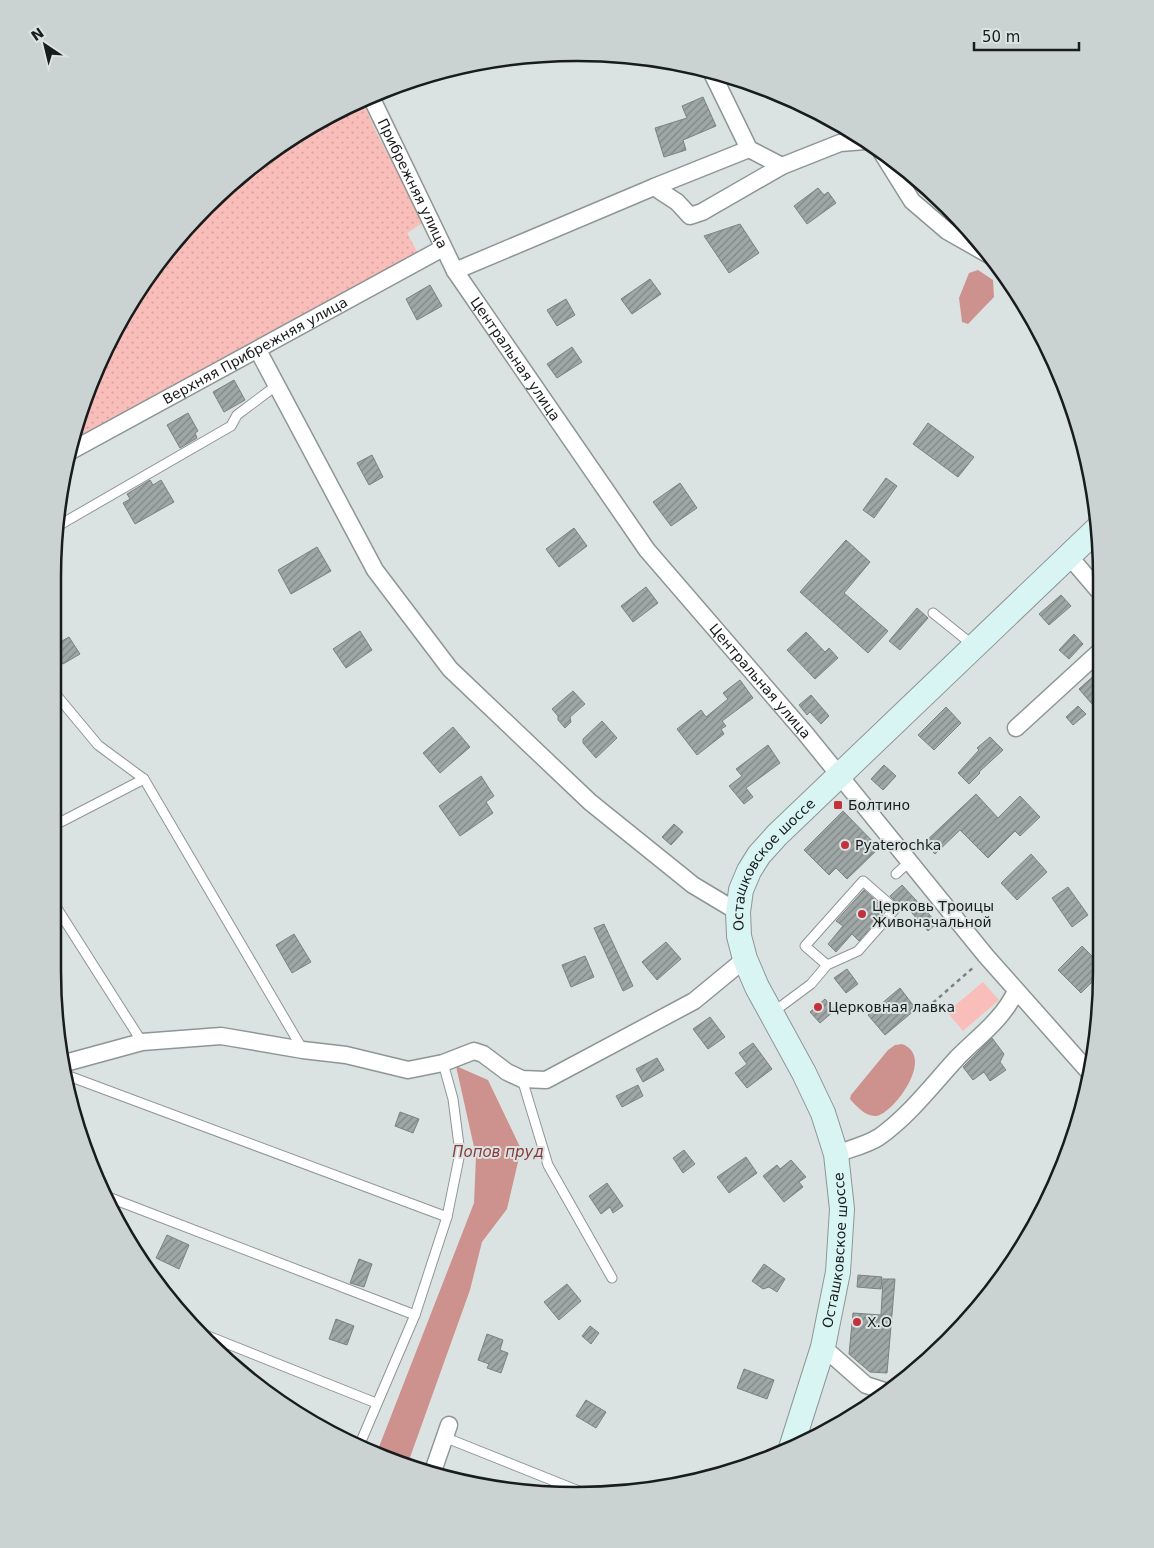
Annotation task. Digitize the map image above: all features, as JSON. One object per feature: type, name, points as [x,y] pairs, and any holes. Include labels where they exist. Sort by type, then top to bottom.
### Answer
[{"type":"main road","name":"Осташковское шоссе","points":[[794,1439],[824,1347],[839,1263],[842,1210],[836,1154],[823,1113],[744,959],[739,936],[738,912],[741,890],[749,871],[759,855],[776,835],[1091,535]]},
{"type":"street","points":[[716,81],[749,149],[782,166]]},
{"type":"street","name":"Прибрежняя улица","points":[[374,103],[455,271]]},
{"type":"street","points":[[654,187],[677,202],[690,216],[702,212],[782,166],[840,143],[854,142]]},
{"type":"street","points":[[455,271],[749,149]]},
{"type":"street","points":[[892,169],[912,201],[947,231],[971,244]]},
{"type":"street","name":"Верхняя Прибрежняя улица","points":[[78,447],[443,248]]},
{"type":"street","name":"Центральная улица","points":[[455,271],[648,550],[805,733],[986,956],[1084,1066]]},
{"type":"street","points":[[261,356],[375,570],[450,669],[590,802],[693,885],[738,912]]},
{"type":"street","points":[[1069,556],[1093,584]]},
{"type":"street","points":[[1016,728],[1093,658]]},
{"type":"street","points":[[70,1063],[142,1042],[221,1036],[303,1050],[346,1055],[408,1070],[443,1063],[474,1051],[483,1054],[507,1072],[522,1080],[546,1080],[694,1001],[744,959]]},
{"type":"street","points":[[836,1154],[878,1137],[905,1114],[995,1022],[1009,1006],[1016,991]]},
{"type":"street","points":[[824,1347],[866,1384],[879,1389]]},
{"type":"street","points":[[435,1466],[447,1431]]},
{"type":"lane","points":[[65,522],[231,426],[237,415],[277,385]]},
{"type":"lane","points":[[933,613],[974,646]]},
{"type":"lane","points":[[61,701],[98,745],[144,780],[303,1050]]},
{"type":"lane","points":[[61,822],[144,780]]},
{"type":"lane","points":[[896,874],[909,862]]},
{"type":"lane","points":[[772,1013],[811,984],[827,965],[858,951],[895,909],[863,881],[805,946],[827,965]]},
{"type":"lane","points":[[61,915],[142,1042]]},
{"type":"lane","points":[[362,1439],[415,1315],[446,1217],[460,1153],[453,1099],[443,1063]]},
{"type":"lane","points":[[72,1077],[446,1217]]},
{"type":"lane","points":[[522,1080],[548,1165],[612,1278]]},
{"type":"lane","points":[[114,1199],[415,1315]]},
{"type":"lane","points":[[215,1339],[376,1403]]},
{"type":"lane","points":[[447,1431],[572,1487]]},
{"type":"path","points":[[927,1008],[986,956]]},
{"type":"shaded area","points":[[365,107],[377,134],[424,222],[407,233],[419,255],[79,446],[89,411],[114,349],[148,290],[168,263],[212,212],[237,189],[290,148],[319,130]]},
{"type":"shaded area","points":[[983,982],[999,1000],[963,1031],[947,1012]]},
{"type":"water","points":[[978,270],[993,280],[994,297],[968,324],[962,322],[959,298],[969,273]]},
{"type":"water","points":[[902,1044],[912,1051],[915,1061],[908,1084],[892,1106],[876,1116],[869,1115],[852,1102],[850,1099],[851,1095],[888,1050],[895,1045]]},
{"type":"water","name":"Попов пруд","points":[[456,1066],[488,1080],[521,1149],[507,1209],[482,1242],[470,1290],[410,1458],[379,1447],[474,1203],[476,1156]]},
{"type":"building","points":[[703,97],[716,126],[683,140],[686,150],[664,157],[655,128],[687,118],[682,106]]},
{"type":"building","points":[[818,188],[824,195],[828,192],[836,203],[807,224],[794,206]]},
{"type":"building","points":[[740,224],[759,253],[729,273],[704,236]]},
{"type":"building","points":[[650,279],[661,294],[632,314],[621,299]]},
{"type":"building","points":[[430,285],[442,306],[417,320],[406,299]]},
{"type":"building","points":[[566,299],[575,315],[557,326],[547,310]]},
{"type":"building","points":[[572,347],[582,362],[557,378],[547,364]]},
{"type":"building","points":[[234,380],[245,400],[224,412],[213,392]]},
{"type":"building","points":[[188,413],[198,431],[195,433],[197,438],[180,448],[167,425]]},
{"type":"building","points":[[928,423],[974,457],[958,477],[913,444]]},
{"type":"building","points":[[372,455],[383,477],[369,485],[357,463]]},
{"type":"building","points":[[886,478],[897,486],[874,518],[863,510]]},
{"type":"building","points":[[150,480],[153,485],[161,480],[174,502],[135,524],[123,503],[130,499],[127,494]]},
{"type":"building","points":[[680,483],[697,508],[671,526],[653,502]]},
{"type":"building","points":[[574,528],[587,546],[559,567],[546,549]]},
{"type":"building","points":[[846,540],[870,562],[844,593],[888,631],[868,653],[800,592]]},
{"type":"building","points":[[317,547],[331,571],[291,594],[278,570]]},
{"type":"building","points":[[646,587],[658,603],[633,622],[621,606]]},
{"type":"building","points":[[1061,595],[1071,606],[1049,625],[1039,614]]},
{"type":"building","points":[[917,608],[928,618],[900,650],[889,641]]},
{"type":"building","points":[[360,631],[372,650],[346,668],[333,649]]},
{"type":"building","points":[[806,632],[825,652],[829,648],[838,658],[815,679],[787,650]]},
{"type":"building","points":[[1074,634],[1083,644],[1069,659],[1059,650]]},
{"type":"building","points":[[69,637],[80,654],[63,664],[61,660],[61,642]]},
{"type":"building","points":[[1093,676],[1092,704],[1079,689]]},
{"type":"building","points":[[740,680],[753,698],[722,721],[726,726],[721,729],[724,734],[697,755],[677,729],[701,710],[706,717],[728,699],[723,693]]},
{"type":"building","points":[[573,691],[585,704],[570,717],[571,722],[565,728],[552,709]]},
{"type":"building","points":[[811,695],[829,716],[821,724],[810,712],[807,715],[799,705]]},
{"type":"building","points":[[1078,706],[1086,714],[1073,725],[1066,717]]},
{"type":"building","points":[[946,707],[961,723],[934,750],[918,735]]},
{"type":"building","points":[[602,721],[617,738],[596,758],[583,743],[583,739]]},
{"type":"building","points":[[453,727],[470,747],[440,773],[423,753]]},
{"type":"building","points":[[990,737],[1003,750],[969,784],[958,773],[979,750],[977,748]]},
{"type":"building","points":[[768,745],[780,763],[746,788],[753,797],[744,804],[729,786],[742,776],[736,769]]},
{"type":"building","points":[[884,765],[896,776],[883,790],[871,779]]},
{"type":"building","points":[[481,776],[494,796],[486,802],[493,813],[460,836],[439,806]]},
{"type":"building","points":[[976,794],[998,818],[1020,796],[1040,817],[1020,836],[1015,831],[988,858],[960,830],[935,854],[924,843]]},
{"type":"building","name":"Pyaterochka","points":[[843,811],[879,848],[847,879],[836,868],[829,875],[804,850]]},
{"type":"building","points":[[674,824],[683,832],[671,845],[662,837]]},
{"type":"building","points":[[1031,854],[1047,872],[1017,900],[1001,883]]},
{"type":"building","points":[[902,885],[937,923],[928,931],[903,903],[900,906],[890,896]]},
{"type":"building","points":[[1068,887],[1088,915],[1072,927],[1052,898]]},
{"type":"building","name":"Церковь Троицы Живоначальной","points":[[864,890],[886,910],[859,941],[852,934],[836,952],[828,944],[843,926],[836,921]]},
{"type":"building","points":[[604,924],[633,986],[623,991],[594,928]]},
{"type":"building","points":[[294,934],[311,962],[292,973],[276,945]]},
{"type":"building","points":[[666,942],[681,959],[657,980],[642,962]]},
{"type":"building","points":[[1082,946],[1093,957],[1093,981],[1081,993],[1058,970]]},
{"type":"building","points":[[585,956],[594,977],[571,987],[562,965]]},
{"type":"building","points":[[847,969],[858,984],[846,993],[834,978]]},
{"type":"building","points":[[900,988],[916,1009],[885,1035],[868,1015]]},
{"type":"building","points":[[825,999],[835,1010],[820,1023],[810,1012]]},
{"type":"building","points":[[710,1017],[725,1037],[708,1049],[693,1029]]},
{"type":"building","points":[[992,1038],[1004,1054],[1000,1062],[1006,1070],[990,1081],[984,1072],[973,1080],[963,1067]]},
{"type":"building","points":[[753,1043],[772,1069],[747,1088],[735,1073],[747,1064],[739,1053]]},
{"type":"building","points":[[657,1058],[664,1070],[643,1082],[636,1069]]},
{"type":"building","points":[[638,1085],[643,1096],[622,1107],[616,1096]]},
{"type":"building","points":[[400,1112],[419,1119],[413,1133],[395,1126]]},
{"type":"building","points":[[684,1150],[695,1164],[683,1173],[673,1158]]},
{"type":"building","points":[[746,1157],[757,1173],[729,1193],[717,1177]]},
{"type":"building","points":[[791,1160],[806,1177],[799,1182],[803,1187],[784,1202],[763,1176],[777,1165],[780,1169]]},
{"type":"building","points":[[607,1183],[623,1206],[613,1213],[610,1207],[601,1214],[589,1196]]},
{"type":"building","points":[[167,1235],[189,1245],[179,1269],[156,1258]]},
{"type":"building","points":[[359,1259],[372,1264],[364,1287],[350,1283]]},
{"type":"building","points":[[764,1264],[785,1279],[777,1292],[769,1287],[763,1289],[752,1281]]},
{"type":"building","points":[[858,1275],[882,1277],[881,1289],[857,1287]]},
{"type":"building","points":[[883,1279],[895,1279],[887,1373],[870,1372],[849,1354],[853,1313],[881,1315]]},
{"type":"building","points":[[567,1284],[581,1301],[559,1320],[544,1302]]},
{"type":"building","points":[[336,1319],[354,1326],[347,1345],[329,1339]]},
{"type":"building","points":[[590,1326],[599,1333],[591,1344],[582,1336]]},
{"type":"building","points":[[487,1334],[503,1340],[500,1350],[508,1353],[501,1373],[487,1368],[489,1364],[478,1360]]},
{"type":"building","points":[[744,1369],[774,1380],[767,1399],[737,1388]]},
{"type":"building","points":[[586,1400],[606,1412],[596,1428],[576,1416]]},
{"type":"place","name":"Болтино","points":[[838,805]]},
{"type":"place","name":"Pyaterochka","points":[[845,845]]},
{"type":"place","name":"Церковь Троицы Живоначальной","points":[[862,914]]},
{"type":"place","name":"Церковная лавка","points":[[818,1007]]},
{"type":"place","name":"X.O","points":[[857,1322]]}]
